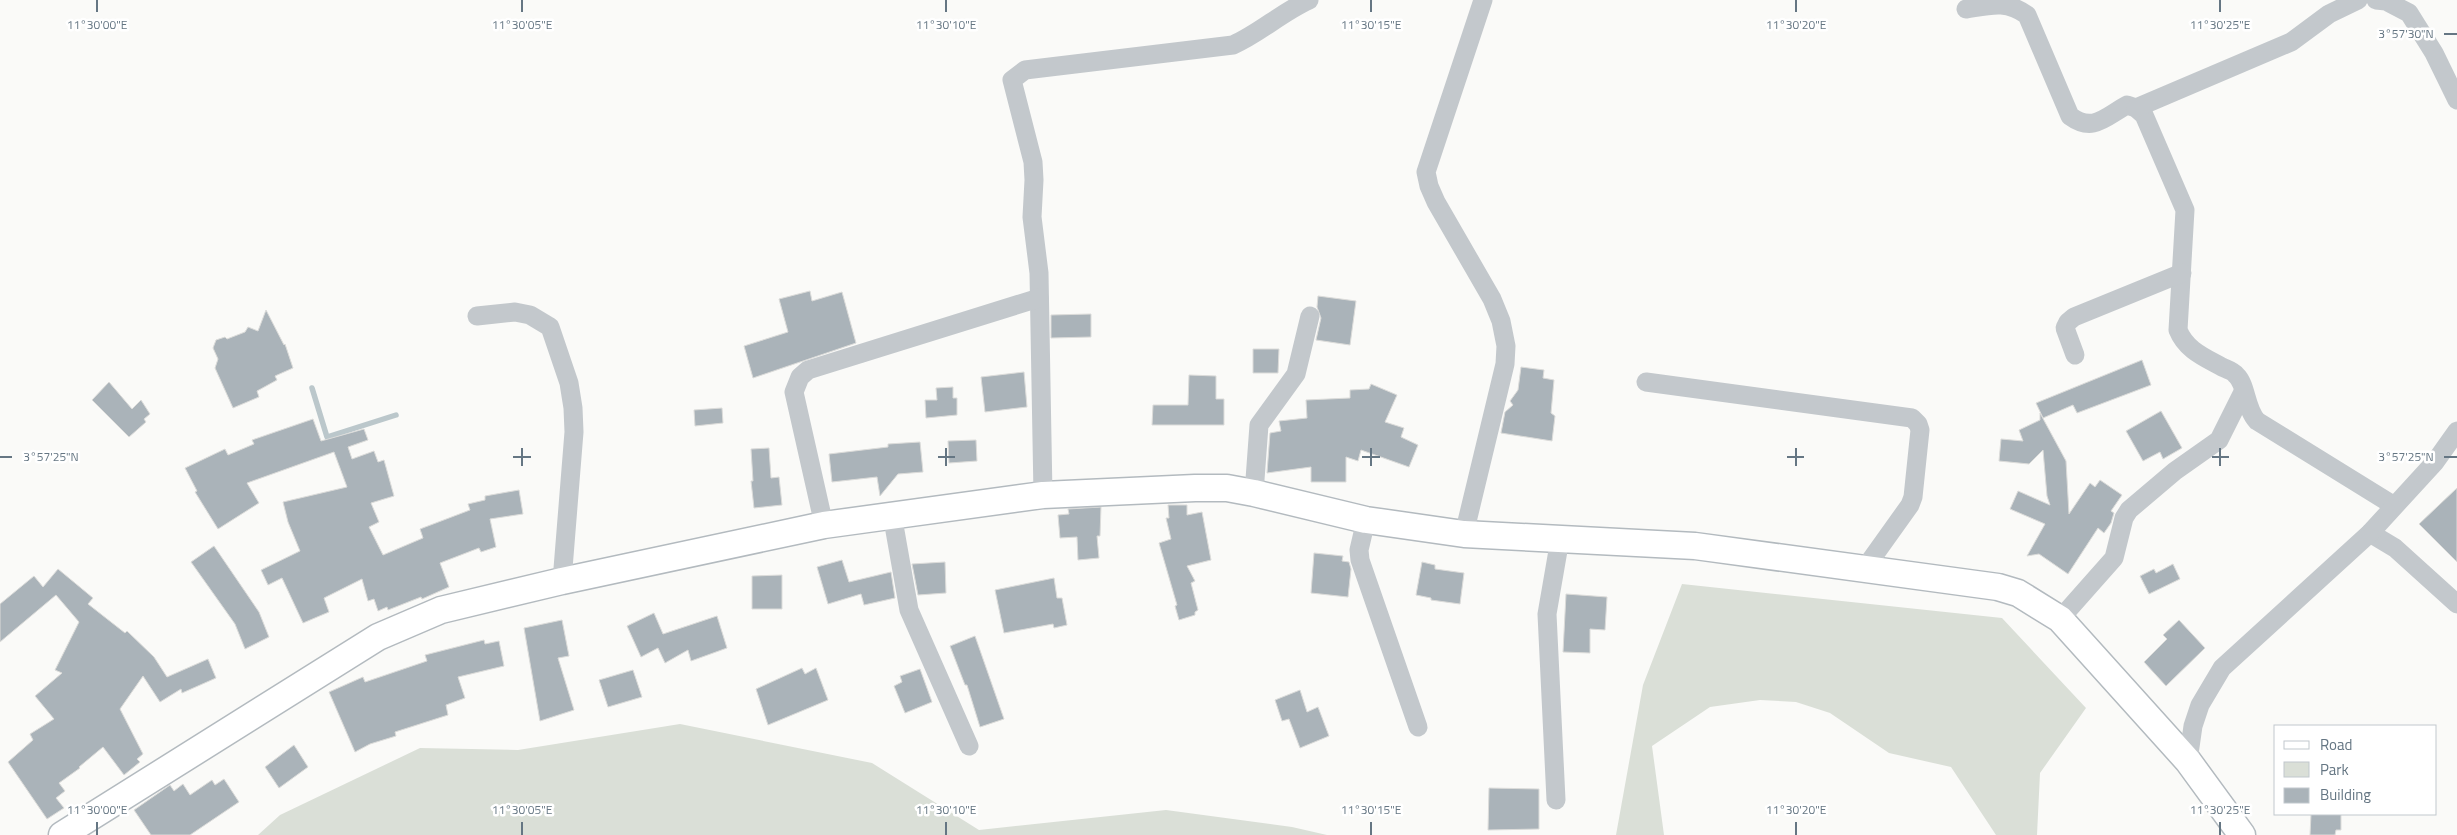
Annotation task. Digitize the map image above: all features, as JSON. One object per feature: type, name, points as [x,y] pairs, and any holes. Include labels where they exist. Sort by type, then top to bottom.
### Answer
[{"type":"main road","points":[[62,835],[378,637],[441,610],[562,581],[824,525],[892,514],[1042,495],[1195,488],[1227,488],[1254,492],[1366,520],[1464,534],[1695,546],[1998,587],[2018,593],[2060,619],[2188,761],[2242,835]]},
{"type":"street","points":[[1042,495],[1039,273],[1032,217],[1033,162],[1012,90],[1012,80],[1017,74],[1025,70],[1233,45],[1245,40],[1290,8],[1309,0]]},
{"type":"street","points":[[1464,534],[1505,364],[1506,346],[1502,321],[1492,299],[1436,202],[1429,186],[1426,172],[1484,0]]},
{"type":"street","points":[[2136,108],[2291,42],[2329,14],[2358,0]]},
{"type":"street","points":[[2376,0],[2386,1],[2409,13],[2434,53],[2457,100]]},
{"type":"street","points":[[1966,9],[2004,2],[2017,6],[2027,15],[2070,116],[2081,124],[2092,124],[2127,105],[2136,108],[2144,115],[2185,210],[2178,330],[2183,342],[2193,351],[2236,374],[2251,415],[2257,421],[2393,505]]},
{"type":"street","points":[[2075,355],[2065,328],[2068,322],[2182,273]]},
{"type":"street","points":[[824,525],[794,392],[800,377],[808,370],[1039,298]]},
{"type":"street","points":[[477,316],[515,312],[530,315],[550,327],[569,383],[574,408],[574,432],[562,581]]},
{"type":"street","points":[[1254,492],[1259,425],[1296,374],[1310,316]]},
{"type":"street","points":[[1646,382],[1912,418],[1918,424],[1920,430],[1913,497],[1910,505],[1865,568]]},
{"type":"street","points":[[2060,619],[2114,558],[2124,518],[2129,510],[2175,471],[2219,440],[2243,392]]},
{"type":"street","points":[[2188,761],[2193,726],[2200,705],[2222,668],[2370,533],[2393,505],[2435,462],[2457,431]]},
{"type":"street","points":[[892,514],[909,610],[969,746]]},
{"type":"street","points":[[1366,520],[1359,550],[1360,560],[1418,727]]},
{"type":"street","points":[[2370,533],[2395,548],[2457,604]]},
{"type":"street","points":[[1556,800],[1547,614],[1560,539]]},
{"type":"green space","points":[[1682,584],[2002,618],[2086,708],[2040,773],[2037,835],[1996,835],[1951,767],[1889,753],[1830,713],[1796,702],[1760,700],[1710,707],[1652,746],[1664,835],[1616,835],[1643,685]]},
{"type":"green space","points":[[680,724],[872,763],[979,830],[1166,810],[1292,827],[1327,835],[258,835],[280,815],[420,748],[518,750]]},
{"type":"building","points":[[810,291],[812,301],[842,292],[856,343],[753,378],[744,346],[788,332],[779,299]]},
{"type":"building","points":[[1318,296],[1356,301],[1350,345],[1316,340],[1321,318],[1317,307]]},
{"type":"building","points":[[266,310],[285,344],[293,368],[275,376],[277,380],[257,391],[259,397],[233,408],[215,368],[218,359],[213,348],[216,340],[225,337],[227,339],[245,332],[248,327],[258,331]]},
{"type":"building","points":[[1091,314],[1091,337],[1051,338],[1051,315]]},
{"type":"building","points":[[1253,349],[1279,349],[1278,373],[1253,373]]},
{"type":"building","points":[[2142,360],[2151,385],[2077,413],[2073,405],[2043,418],[2036,403]]},
{"type":"building","points":[[1521,367],[1544,370],[1543,378],[1554,380],[1551,413],[1555,416],[1552,441],[1501,433],[1505,412],[1513,405],[1510,401],[1518,390]]},
{"type":"building","points":[[1024,372],[1027,407],[985,412],[981,377]]},
{"type":"building","points":[[1189,375],[1216,376],[1216,399],[1224,399],[1224,425],[1152,425],[1153,405],[1188,405]]},
{"type":"building","points":[[109,382],[132,409],[141,400],[150,414],[144,419],[146,422],[129,437],[92,400]]},
{"type":"building","points":[[1371,384],[1397,395],[1385,422],[1404,428],[1401,437],[1418,445],[1409,467],[1361,450],[1358,461],[1346,457],[1346,482],[1311,482],[1311,467],[1267,473],[1270,433],[1281,431],[1279,421],[1307,418],[1306,400],[1350,398],[1350,390],[1369,389]]},
{"type":"building","points":[[953,387],[953,398],[957,398],[957,415],[926,418],[925,400],[937,400],[936,388]]},
{"type":"building","points":[[722,408],[723,423],[695,426],[694,410]]},
{"type":"building","points":[[2161,411],[2182,448],[2163,459],[2160,452],[2143,461],[2126,431]]},
{"type":"building","points":[[2040,413],[2066,461],[2069,514],[2090,483],[2095,487],[2100,480],[2122,495],[2111,511],[2114,513],[2111,523],[2104,533],[2098,528],[2068,574],[2039,554],[2027,556],[2045,524],[2010,509],[2018,491],[2050,505],[2047,496],[2043,450],[2029,464],[1999,461],[2001,439],[2023,441],[2019,430],[2040,420]]},
{"type":"building","points":[[313,419],[321,441],[364,429],[368,440],[348,447],[352,459],[374,451],[378,462],[384,460],[394,496],[371,503],[379,522],[369,527],[383,555],[423,538],[420,529],[470,510],[468,504],[485,500],[485,496],[519,490],[523,514],[490,519],[496,547],[481,552],[479,548],[440,563],[449,587],[422,599],[421,597],[388,610],[387,607],[378,611],[374,599],[368,601],[362,579],[324,598],[329,612],[303,623],[282,578],[268,585],[261,570],[300,551],[288,522],[283,502],[347,487],[334,452],[247,483],[259,503],[218,529],[195,492],[197,491],[185,468],[225,449],[228,455],[254,444],[252,440]]},
{"type":"building","points":[[976,440],[977,461],[949,463],[948,441]]},
{"type":"building","points":[[920,442],[923,472],[898,474],[880,496],[877,477],[832,482],[829,454],[888,447],[888,444]]},
{"type":"building","points":[[769,448],[771,478],[779,477],[782,505],[754,508],[751,481],[753,481],[751,449]]},
{"type":"building","points":[[2457,488],[2457,562],[2419,524]]},
{"type":"building","points":[[1168,505],[1187,505],[1187,515],[1202,512],[1211,560],[1187,566],[1195,581],[1191,583],[1198,610],[1195,612],[1195,615],[1179,620],[1175,606],[1177,605],[1159,543],[1171,539],[1166,518],[1169,518]]},
{"type":"building","points":[[1101,507],[1100,536],[1097,536],[1099,558],[1078,560],[1077,537],[1060,538],[1058,515],[1069,514],[1068,509]]},
{"type":"building","points":[[214,546],[259,612],[269,637],[245,649],[235,624],[191,562]]},
{"type":"building","points":[[1314,553],[1343,556],[1342,561],[1349,562],[1351,569],[1348,597],[1311,593]]},
{"type":"building","points":[[842,560],[849,582],[891,572],[895,598],[864,605],[861,594],[828,604],[817,567]]},
{"type":"building","points":[[945,562],[946,593],[918,595],[912,564]]},
{"type":"building","points":[[1422,562],[1435,565],[1435,569],[1464,573],[1460,604],[1431,600],[1431,598],[1416,595]]},
{"type":"building","points":[[2173,564],[2180,579],[2149,594],[2140,576],[2154,569],[2156,573]]},
{"type":"building","points":[[58,569],[93,598],[88,604],[125,633],[127,631],[154,657],[167,677],[208,659],[216,678],[182,693],[181,689],[160,702],[143,676],[120,709],[143,754],[137,759],[140,762],[124,775],[103,747],[80,768],[59,783],[65,791],[56,798],[64,808],[47,819],[8,762],[33,740],[30,734],[54,719],[35,696],[62,673],[55,670],[79,622],[56,595],[0,642],[0,604],[34,576],[43,587]]},
{"type":"building","points":[[782,575],[782,609],[752,609],[752,576]]},
{"type":"building","points":[[1054,578],[1057,598],[1062,598],[1067,625],[1054,628],[1053,624],[1004,633],[995,590]]},
{"type":"building","points":[[1566,594],[1607,597],[1605,630],[1590,629],[1590,653],[1563,652]]},
{"type":"building","points":[[654,613],[663,634],[717,616],[727,648],[691,661],[688,650],[665,663],[658,648],[641,657],[627,626]]},
{"type":"building","points":[[562,620],[569,656],[558,658],[574,710],[540,721],[524,628]]},
{"type":"building","points":[[2179,620],[2205,648],[2166,686],[2144,662],[2167,639],[2163,635]]},
{"type":"building","points":[[975,636],[1004,719],[980,727],[967,685],[965,685],[950,646]]},
{"type":"building","points":[[484,640],[485,644],[499,641],[504,666],[458,677],[465,698],[446,705],[448,715],[395,732],[396,736],[370,744],[355,752],[329,692],[363,677],[365,682],[427,661],[425,655]]},
{"type":"building","points":[[802,668],[805,674],[816,668],[828,700],[768,725],[756,689]]},
{"type":"building","points":[[920,669],[932,702],[905,713],[894,686],[902,682],[900,676]]},
{"type":"building","points":[[633,670],[642,697],[608,707],[599,680]]},
{"type":"building","points":[[1300,690],[1307,712],[1318,707],[1329,736],[1300,748],[1289,719],[1282,721],[1275,700]]},
{"type":"building","points":[[294,745],[308,767],[279,788],[265,767]]},
{"type":"building","points":[[224,779],[239,802],[190,835],[151,835],[134,810],[170,785],[174,791],[183,784],[190,795],[212,780],[215,785]]},
{"type":"building","points":[[1489,788],[1539,789],[1539,829],[1488,830]]},
{"type":"building","points":[[2311,815],[2341,815],[2341,830],[2336,830],[2335,835],[2310,835]]},
{"type":"waterway","points":[[312,388],[327,437],[396,415]]}]
